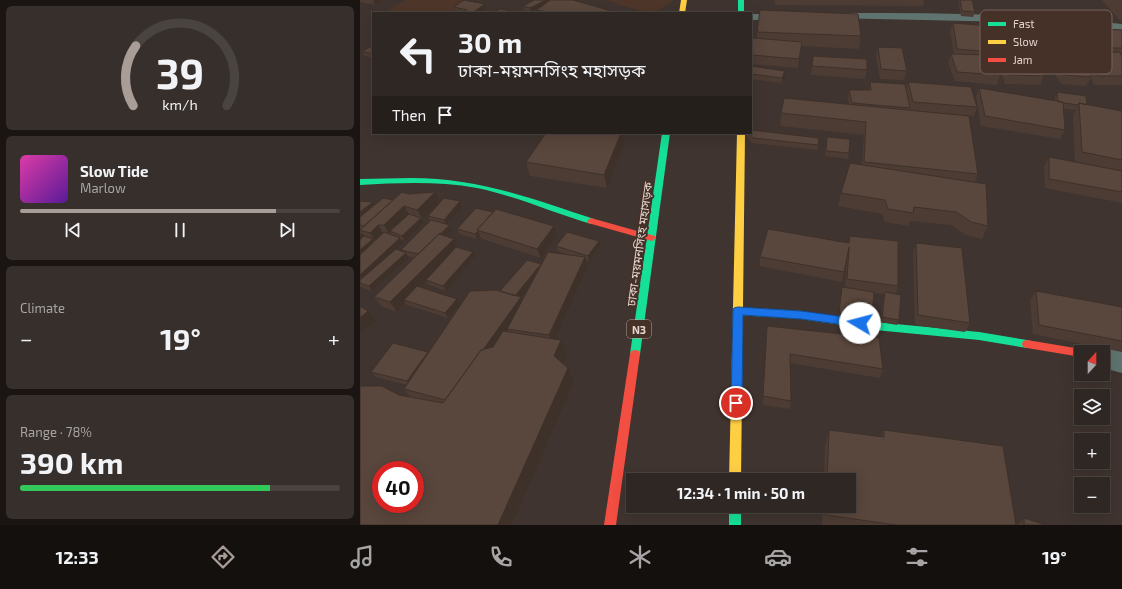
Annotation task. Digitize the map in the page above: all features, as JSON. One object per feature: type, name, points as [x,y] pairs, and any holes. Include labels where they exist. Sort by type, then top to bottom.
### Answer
[{"type":"main road","points":[[682,12],[684,0]]},
{"type":"main road","points":[[741,0],[741,12]]},
{"type":"main road","name":"ঢাকা-ময়মনসিংহ মহাসড়ক","points":[[610,525],[666,134]]},
{"type":"main road","points":[[735,473],[741,134]]},
{"type":"main road","points":[[360,182],[413,180],[461,183],[504,192],[601,224],[652,238]]},
{"type":"main road","points":[[738,310],[801,315],[875,326],[979,336],[1074,352]]},
{"type":"main road","points":[[735,513],[735,525]]},
{"type":"street","points":[[1110,359],[1122,362]]},
{"type":"lane","points":[[752,17],[799,16]]},
{"type":"lane","points":[[822,16],[980,18]]},
{"type":"lane","points":[[1112,27],[1122,28]]},
{"type":"shaded area","points":[[405,0],[470,0],[452,12],[386,12]]},
{"type":"shaded area","points":[[605,0],[674,0],[656,12],[644,12]]},
{"type":"building","points":[[464,0],[485,4],[473,12],[464,12],[467,10],[454,7]]},
{"type":"building","points":[[534,0],[546,0],[530,8],[523,6]]},
{"type":"building","points":[[550,0],[573,0],[615,12],[547,12],[537,10]]},
{"type":"building","points":[[960,0],[972,0],[975,12],[962,11]]},
{"type":"building","points":[[500,9],[512,11],[510,12],[496,12]]},
{"type":"building","points":[[760,10],[858,14],[861,36],[757,32]]},
{"type":"building","points":[[953,23],[980,25],[980,51],[957,49]]},
{"type":"building","points":[[1112,30],[1122,30],[1122,48],[1112,48]]},
{"type":"building","points":[[753,38],[802,42],[799,59],[752,55]]},
{"type":"building","points":[[372,46],[372,53],[362,52]]},
{"type":"building","points":[[878,47],[902,48],[907,71],[881,69]]},
{"type":"building","points":[[1112,52],[1120,52],[1122,56],[1122,76],[1099,76],[1098,74],[1112,74]]},
{"type":"building","points":[[951,54],[980,55],[980,74],[957,72]]},
{"type":"building","points":[[813,56],[867,59],[867,70],[812,66]]},
{"type":"building","points":[[752,66],[785,71],[782,78],[752,74]]},
{"type":"building","points":[[1043,74],[1044,76],[1009,75]]},
{"type":"building","points":[[1064,74],[1090,74],[1091,77]]},
{"type":"building","points":[[870,82],[905,84],[910,108],[852,103],[849,90],[871,90]]},
{"type":"building","points":[[908,82],[971,87],[977,107],[913,102]]},
{"type":"building","points":[[979,88],[1063,102],[1065,130],[985,116]]},
{"type":"building","points":[[1057,92],[1086,96],[1087,105],[1058,102]]},
{"type":"building","points":[[784,98],[969,116],[978,174],[864,162],[866,122],[781,113]]},
{"type":"building","points":[[1079,103],[1122,111],[1122,160],[1082,152]]},
{"type":"building","points":[[752,130],[819,138],[818,145],[753,138],[750,134],[752,134]]},
{"type":"building","points":[[545,134],[621,134],[604,175],[526,162]]},
{"type":"building","points":[[827,137],[850,139],[849,153],[826,151]]},
{"type":"building","points":[[1049,157],[1122,171],[1122,192],[1049,179]]},
{"type":"building","points":[[850,163],[986,184],[988,226],[971,222],[956,212],[914,207],[913,213],[888,209],[885,200],[841,193]]},
{"type":"building","points":[[402,192],[408,194],[435,192],[417,210],[404,206],[384,225],[378,225],[370,233],[360,230]]},
{"type":"building","points":[[383,198],[393,200],[364,226],[360,225],[360,217]]},
{"type":"building","points":[[444,198],[460,201],[444,220],[428,216]]},
{"type":"building","points":[[360,201],[373,202],[360,212]]},
{"type":"building","points":[[476,208],[493,212],[475,234],[457,229]]},
{"type":"building","points":[[496,209],[554,226],[537,249],[477,230]]},
{"type":"building","points":[[409,214],[421,218],[402,236],[390,231]]},
{"type":"building","points":[[431,220],[450,225],[418,254],[401,250]]},
{"type":"building","points":[[768,229],[849,243],[850,236],[898,241],[898,286],[847,279],[849,247],[844,272],[760,257]]},
{"type":"building","points":[[384,232],[400,238],[360,275],[360,255]]},
{"type":"building","points":[[567,232],[599,241],[588,256],[556,246]]},
{"type":"building","points":[[439,234],[454,239],[390,302],[374,297]]},
{"type":"building","points":[[364,236],[373,239],[360,250],[360,240]]},
{"type":"building","points":[[916,243],[962,248],[970,323],[918,315]]},
{"type":"building","points":[[456,247],[473,252],[443,286],[426,280]]},
{"type":"building","points":[[396,249],[406,253],[369,286],[360,283],[360,280]]},
{"type":"building","points":[[548,252],[585,257],[549,335],[507,329]]},
{"type":"building","points":[[527,260],[541,264],[515,296],[500,291]]},
{"type":"building","points":[[417,286],[457,299],[445,313],[404,300]]},
{"type":"building","points":[[842,287],[874,292],[872,318],[839,313]]},
{"type":"building","points":[[496,290],[521,297],[445,400],[404,389],[470,291]]},
{"type":"building","points":[[1036,291],[1122,307],[1122,341],[1039,325]]},
{"type":"building","points":[[885,292],[901,295],[899,320],[882,317]]},
{"type":"building","points":[[360,306],[368,311],[360,318]]},
{"type":"building","points":[[767,326],[879,338],[883,369],[790,354],[791,401],[763,396]]},
{"type":"building","points":[[503,331],[561,340],[554,356],[568,368],[498,525],[360,525],[360,386],[382,386],[399,395],[443,403],[481,350],[493,347]]},
{"type":"building","points":[[393,343],[428,352],[407,381],[371,372]]},
{"type":"building","points":[[829,430],[884,437],[884,430],[1003,446],[1016,525],[896,525],[826,515],[826,513],[856,513],[856,473],[827,473]]},
{"type":"building","points":[[1024,518],[1046,525],[1024,525]]},
{"type":"traffic: fast","points":[[741,0],[741,12]]},
{"type":"traffic: fast","points":[[635,354],[666,134]]},
{"type":"traffic: fast","points":[[360,182],[411,180],[449,181],[461,183],[511,194],[591,221]]},
{"type":"traffic: fast","points":[[738,311],[801,315],[875,326],[979,336],[1027,344]]},
{"type":"traffic: fast","points":[[735,513],[735,525]]},
{"type":"traffic: slow","points":[[682,12],[684,0]]},
{"type":"traffic: slow","points":[[735,473],[741,134]]},
{"type":"traffic: jam","points":[[591,221],[652,238]]},
{"type":"traffic: jam","points":[[1027,344],[1074,352]]},
{"type":"traffic: jam","points":[[610,525],[635,354]]},
{"type":"route","points":[[736,403],[738,310],[801,315],[860,323]]}]
